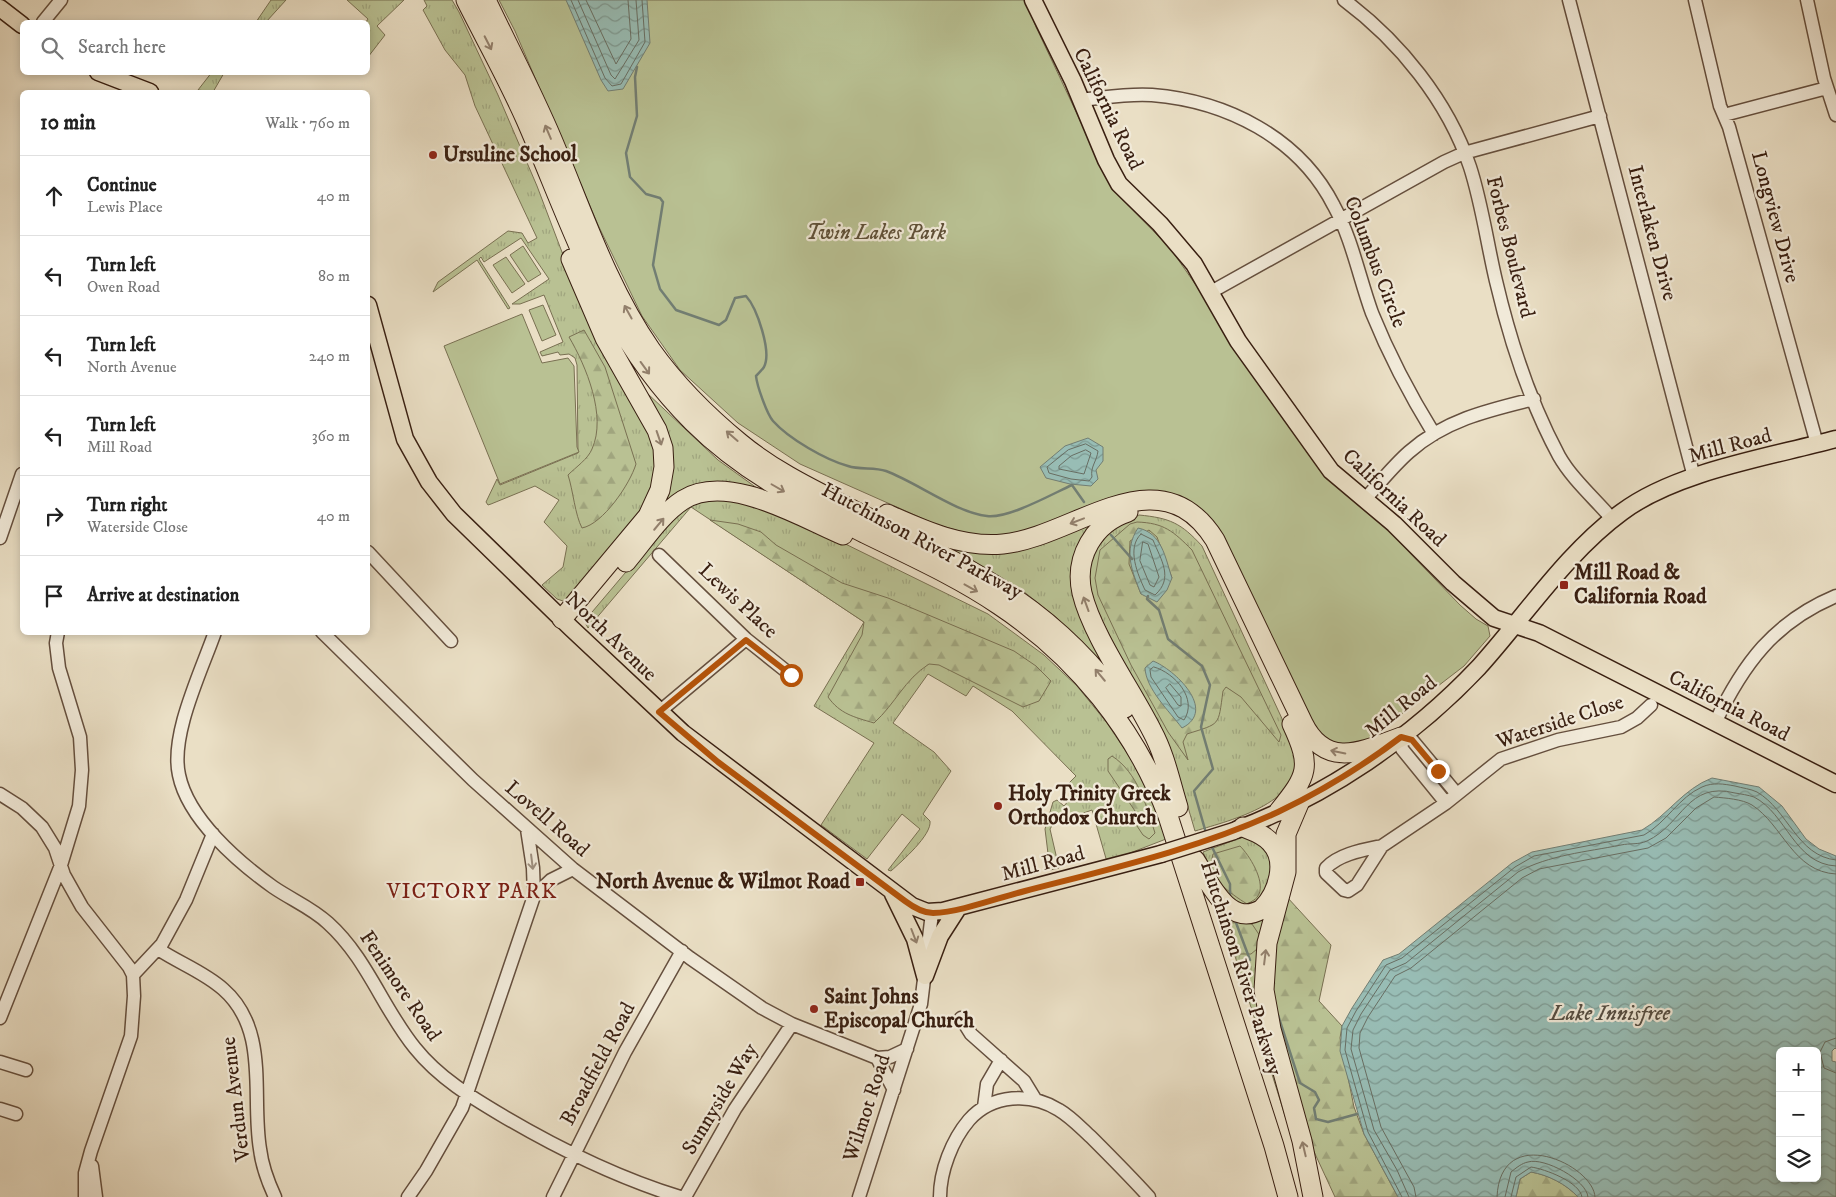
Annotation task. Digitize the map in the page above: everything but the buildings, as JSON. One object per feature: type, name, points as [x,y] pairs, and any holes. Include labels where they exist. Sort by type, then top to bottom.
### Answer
[{"type":"highway","name":"Hutchinson River Parkway","points":[[466,0],[519,104],[603,300],[631,349],[667,396],[710,438],[757,475],[802,502],[928,565],[999,604],[1045,639],[1074,666],[1100,696],[1138,753],[1158,791],[1176,837],[1274,1146],[1288,1197]]},
{"type":"highway","name":"Hutchinson River Parkway","points":[[486,0],[541,115],[612,280],[640,333],[662,364],[698,405],[756,456],[802,484],[981,576],[1010,593],[1051,625],[1080,653],[1120,700],[1151,751],[1178,807],[1300,1197]]},
{"type":"highway","points":[[519,104],[549,203],[585,295],[612,352],[657,430],[664,457],[660,490],[648,516],[566,624]]},
{"type":"highway","points":[[756,456],[920,528],[952,540],[975,544],[1001,545],[1030,539],[1134,500],[1152,499],[1177,505],[1199,520],[1215,540],[1306,728],[1313,738],[1324,748],[1347,754],[1401,737]]},
{"type":"highway","points":[[566,624],[670,511],[684,500],[708,491],[725,490],[744,494],[858,542],[928,565]]},
{"type":"highway","points":[[1178,807],[1160,748],[1094,624],[1084,602],[1080,581],[1081,562],[1094,535],[1113,519],[1138,510],[1155,510],[1171,513],[1192,527],[1202,539],[1301,744],[1305,758],[1304,774],[1297,789],[1279,811]]},
{"type":"highway","points":[[1300,801],[1286,834],[1286,872],[1267,944],[1264,990],[1270,1022],[1302,1141],[1313,1197]]},
{"type":"highway","points":[[1195,860],[1214,892],[1226,907],[1247,914],[1262,909],[1276,886],[1278,857],[1274,846],[1267,839],[1239,829]]},
{"type":"main road","name":"California Road","points":[[1033,0],[1119,184],[1181,248],[1212,292],[1238,341],[1331,471],[1494,618],[1539,633],[1836,784]]},
{"type":"main road","points":[[0,8],[20,23]]},
{"type":"main road","points":[[106,75],[145,90]]},
{"type":"main road","name":"North Avenue","points":[[371,336],[405,439],[429,482],[460,520],[659,712],[718,762],[892,892],[912,906],[932,913]]},
{"type":"main road","name":"Mill Road","points":[[932,913],[958,908],[1161,854],[1239,829],[1300,801],[1354,771],[1401,737],[1446,700],[1578,553],[1613,520],[1658,490],[1694,476],[1836,439]]},
{"type":"main road","points":[[892,892],[915,939],[925,976]]},
{"type":"main road","points":[[925,976],[940,936],[958,908]]},
{"type":"street","points":[[45,20],[62,0]]},
{"type":"street","name":"Forbes Boulevard","points":[[1344,0],[1380,30],[1421,78],[1442,110],[1464,153],[1480,206],[1497,283],[1518,358],[1534,399],[1560,457],[1570,472],[1613,520]]},
{"type":"street","name":"Interlaken Drive","points":[[1570,0],[1694,476]]},
{"type":"street","name":"Longview Drive","points":[[1695,0],[1724,115],[1817,444]]},
{"type":"street","points":[[1807,0],[1836,115]]},
{"type":"street","points":[[1724,115],[1828,88]]},
{"type":"street","name":"Columbus Circle","points":[[1080,100],[1150,95],[1200,103],[1249,122],[1274,136],[1297,154],[1321,184],[1341,220],[1383,338],[1406,387],[1434,434]]},
{"type":"street","points":[[1212,292],[1444,162],[1464,153],[1600,116]]},
{"type":"street","points":[[1364,499],[1404,457],[1434,434],[1469,416],[1534,399]]},
{"type":"street","points":[[0,538],[20,480]]},
{"type":"street","points":[[370,554],[452,641]]},
{"type":"street","name":"Lewis Place","points":[[659,555],[746,640],[791,675]]},
{"type":"street","points":[[1715,723],[1733,686],[1760,649],[1795,618],[1836,596]]},
{"type":"street","points":[[0,1018],[60,865],[80,806],[82,770],[78,725],[56,656],[58,635]]},
{"type":"street","name":"Fenimore Road","points":[[214,635],[187,713],[176,754],[179,777],[184,790],[213,834],[248,868],[275,888],[312,910],[340,934],[357,956],[398,1025],[417,1051],[466,1094],[573,1155],[654,1189],[680,1197]]},
{"type":"street","name":"Lovell Road","points":[[325,635],[473,780],[574,869],[682,951],[762,1008],[792,1024],[877,1058]]},
{"type":"street","points":[[659,712],[746,640]]},
{"type":"street","name":"Waterside Close","points":[[1382,846],[1446,803],[1456,793],[1501,759],[1558,740],[1621,726],[1638,718],[1651,705]]},
{"type":"street","points":[[1446,803],[1402,749],[1401,737],[1412,740],[1456,793]]},
{"type":"street","points":[[1423,774],[1434,766]]},
{"type":"street","points":[[0,794],[17,804],[42,827],[55,848],[60,865],[82,907],[129,966],[133,975],[134,996],[131,1036],[91,1151],[85,1173],[84,1197]]},
{"type":"street","points":[[408,1197],[437,1153],[462,1108],[534,896],[533,868],[527,829]]},
{"type":"street","points":[[133,975],[158,949],[186,900],[213,834]]},
{"type":"street","points":[[534,896],[551,880],[574,869]]},
{"type":"street","name":"Wilmot Road","points":[[859,1197],[921,1004],[932,913]]},
{"type":"street","name":"Verdun Avenue","points":[[158,949],[211,979],[236,1002],[247,1022],[254,1048],[260,1148],[275,1197]]},
{"type":"street","name":"Broadfield Road","points":[[553,1197],[625,1052],[682,951]]},
{"type":"street","points":[[961,1018],[971,1034],[1024,1081],[1035,1099]]},
{"type":"street","name":"Sunnyside Way","points":[[684,1197],[735,1109],[792,1024]]},
{"type":"street","points":[[894,1090],[877,1058],[890,1057],[907,1049]]},
{"type":"street","points":[[984,1107],[987,1084],[1001,1060]]},
{"type":"street","points":[[0,1062],[26,1070]]},
{"type":"street","points":[[940,1197],[945,1167],[958,1137],[972,1117],[984,1107],[1004,1100],[1035,1099],[1066,1114],[1149,1197]]},
{"type":"street","points":[[0,1109],[16,1114]]},
{"type":"street","points":[[91,1151],[96,1197]]},
{"type":"green space","points":[[271,0],[286,0],[268,20],[257,20]]},
{"type":"green space","points":[[347,0],[404,0],[377,26],[385,35],[370,54],[370,20]]},
{"type":"green space","points":[[424,0],[452,0],[459,12],[498,95],[537,186],[568,268],[651,434],[657,457],[656,479],[647,504],[568,598],[563,601],[557,599],[542,585],[563,567],[567,546],[544,522],[559,500],[535,486],[488,505],[486,502],[497,479],[500,485],[578,453],[577,365],[575,358],[569,354],[560,355],[558,352],[542,356],[540,352],[563,342],[544,295],[520,304],[512,304],[549,279],[521,238],[484,262],[481,257],[479,259],[510,308],[508,309],[477,260],[433,292],[438,282],[508,231],[522,233],[528,243],[537,238],[475,106],[465,75],[445,50],[423,10],[427,6]]},
{"type":"green space","name":"Twin Lakes Park","points":[[499,0],[1026,0],[1036,27],[1104,171],[1118,195],[1170,248],[1207,301],[1381,523],[1460,605],[1476,619],[1488,626],[1490,636],[1464,666],[1369,739],[1355,744],[1342,745],[1316,733],[1199,510],[1163,492],[1126,494],[1039,527],[1002,537],[973,535],[935,524],[800,464],[738,423],[680,370],[642,316],[599,227],[515,31]]},
{"type":"green space","points":[[210,75],[223,75],[214,90],[198,90]]},
{"type":"green space","points":[[523,246],[541,274],[528,282],[510,255]]},
{"type":"green space","points":[[506,257],[525,284],[512,293],[493,265]]},
{"type":"green space","points":[[543,305],[556,335],[542,341],[529,310]]},
{"type":"green space","points":[[522,314],[542,363],[568,358],[574,366],[577,447],[579,452],[500,484],[444,346]]},
{"type":"green space","points":[[584,330],[605,367],[636,464],[628,482],[615,502],[598,519],[582,528],[568,475],[585,460],[592,449],[596,436],[596,407],[588,376],[569,337]]},
{"type":"green space","points":[[647,393],[718,460],[768,496],[724,485],[645,531],[666,492],[645,396]]},
{"type":"green space","points":[[701,498],[747,501],[825,534],[988,614],[1044,655],[1077,686],[1107,723],[1139,771],[1151,794],[1166,839],[1107,862],[1092,810],[1053,824],[1050,829],[1059,868],[1050,870],[1045,829],[1053,802],[1057,800],[1064,806],[1076,792],[1068,784],[1076,776],[1012,711],[973,686],[966,696],[928,674],[893,723],[934,752],[951,771],[923,814],[930,821],[929,827],[915,848],[891,871],[888,870],[920,829],[902,814],[867,859],[821,825],[874,743],[814,706],[864,622],[691,507],[588,628],[586,624],[587,618],[669,521]]},
{"type":"green space","points":[[1104,515],[1080,549],[1105,658],[1100,661],[1057,618],[1023,591],[944,545]]},
{"type":"green space","points":[[1139,515],[1159,518],[1174,523],[1188,532],[1202,546],[1297,751],[1297,769],[1290,783],[1278,796],[1246,814],[1195,831],[1175,763],[1096,609],[1088,587],[1092,554],[1116,524]]},
{"type":"green space","points":[[710,520],[738,524],[761,532],[776,545],[842,583],[888,598],[1014,651],[1036,666],[1051,681],[1039,701],[1023,707],[939,665],[929,664],[906,684],[874,723],[848,714],[837,707],[828,697],[862,635],[864,622]]},
{"type":"green space","points":[[1137,522],[1161,526],[1168,529],[1192,550],[1281,735],[1279,742],[1241,697],[1226,687],[1223,691],[1216,722],[1206,728],[1187,734],[1183,742],[1188,760],[1168,732],[1131,665],[1098,595],[1095,578],[1100,550],[1130,524]],"holes":[[[1149,530],[1157,537],[1172,578],[1141,594],[1129,564],[1130,541]]]},
{"type":"green space","points":[[1112,756],[1128,771],[1140,790],[1155,833],[1149,839],[1143,835],[1137,826],[1135,811],[1108,771],[1108,759]]},
{"type":"green space","points":[[1245,836],[1263,840],[1275,867],[1257,906],[1236,907],[1218,886],[1203,852]]},
{"type":"green space","points":[[1240,846],[1252,861],[1260,882],[1258,896],[1247,904],[1221,884],[1213,870],[1212,863],[1213,854]]},
{"type":"green space","points":[[1287,897],[1331,945],[1319,1001],[1342,1026],[1340,1038],[1354,1107],[1364,1134],[1398,1197],[1335,1197],[1310,1143],[1268,992],[1270,960]]},
{"type":"green space","points":[[1272,903],[1290,1119],[1286,1119],[1219,905],[1239,919]]},
{"type":"green space","points":[[1245,922],[1252,924],[1260,936],[1257,949],[1251,954],[1240,954],[1230,929],[1231,923]]},
{"type":"green space","points":[[1531,1172],[1557,1181],[1578,1197],[1516,1197],[1520,1179]]},
{"type":"water","points":[[566,0],[647,0],[650,43],[623,89],[608,91],[601,80]]},
{"type":"water","points":[[1088,438],[1103,447],[1103,461],[1096,470],[1098,479],[1091,486],[1070,484],[1046,478],[1040,467],[1065,446]]},
{"type":"water","points":[[1138,528],[1146,531],[1157,540],[1172,578],[1167,590],[1157,602],[1141,594],[1132,569],[1130,561],[1131,545],[1133,536]]},
{"type":"water","points":[[1153,661],[1162,665],[1181,681],[1194,701],[1196,711],[1192,720],[1182,728],[1149,684],[1145,668]]},
{"type":"water","name":"Lake Innisfree","points":[[1712,778],[1759,787],[1782,806],[1806,839],[1819,849],[1836,856],[1836,1049],[1832,1051],[1832,1061],[1836,1062],[1836,1197],[1578,1197],[1556,1181],[1544,1175],[1531,1172],[1520,1179],[1516,1197],[1398,1197],[1364,1134],[1340,1051],[1342,1026],[1383,960],[1399,954],[1512,863],[1532,852],[1642,830],[1692,789]]},
{"type":"waterway","points":[[637,67],[635,77],[637,116],[626,153],[630,177],[646,194],[660,198],[663,202],[653,265],[660,289],[676,310],[719,325],[726,320],[735,298],[746,296],[755,310],[765,341],[766,360],[764,367],[756,376],[758,386],[768,412],[780,428],[798,442],[829,459],[853,467],[886,471],[975,514],[987,516],[1006,514],[1072,485],[1084,502]]},
{"type":"waterway","points":[[1111,535],[1132,559]]},
{"type":"waterway","points":[[1148,596],[1147,599],[1159,610],[1168,639],[1202,666],[1210,685],[1201,727],[1213,769],[1194,791],[1206,833]]},
{"type":"waterway","points":[[1211,845],[1230,884],[1230,898]]},
{"type":"waterway","points":[[1235,920],[1250,960]]},
{"type":"waterway","points":[[1278,1015],[1300,1083],[1315,1092],[1319,1100],[1314,1108],[1316,1119],[1328,1122],[1357,1114]]},
{"type":"place","name":"Ursuline School","points":[[433,155]]},
{"type":"place","name":"Mill Road & California Road","points":[[1564,585]]},
{"type":"place","name":"Holy Trinity Greek Orthodox Church","points":[[998,806]]},
{"type":"place","name":"North Avenue & Wilmot Road","points":[[860,882]]},
{"type":"place","name":"Saint Johns Episcopal Church","points":[[814,1009]]},
{"type":"district","name":"VICTORY PARK","points":[[472,891]]},
{"type":"route","points":[[791,675],[746,640],[659,712],[718,762],[905,901],[922,911],[932,913],[1122,865],[1243,827],[1320,791],[1354,771],[1401,737],[1412,740],[1438,771]]}]
